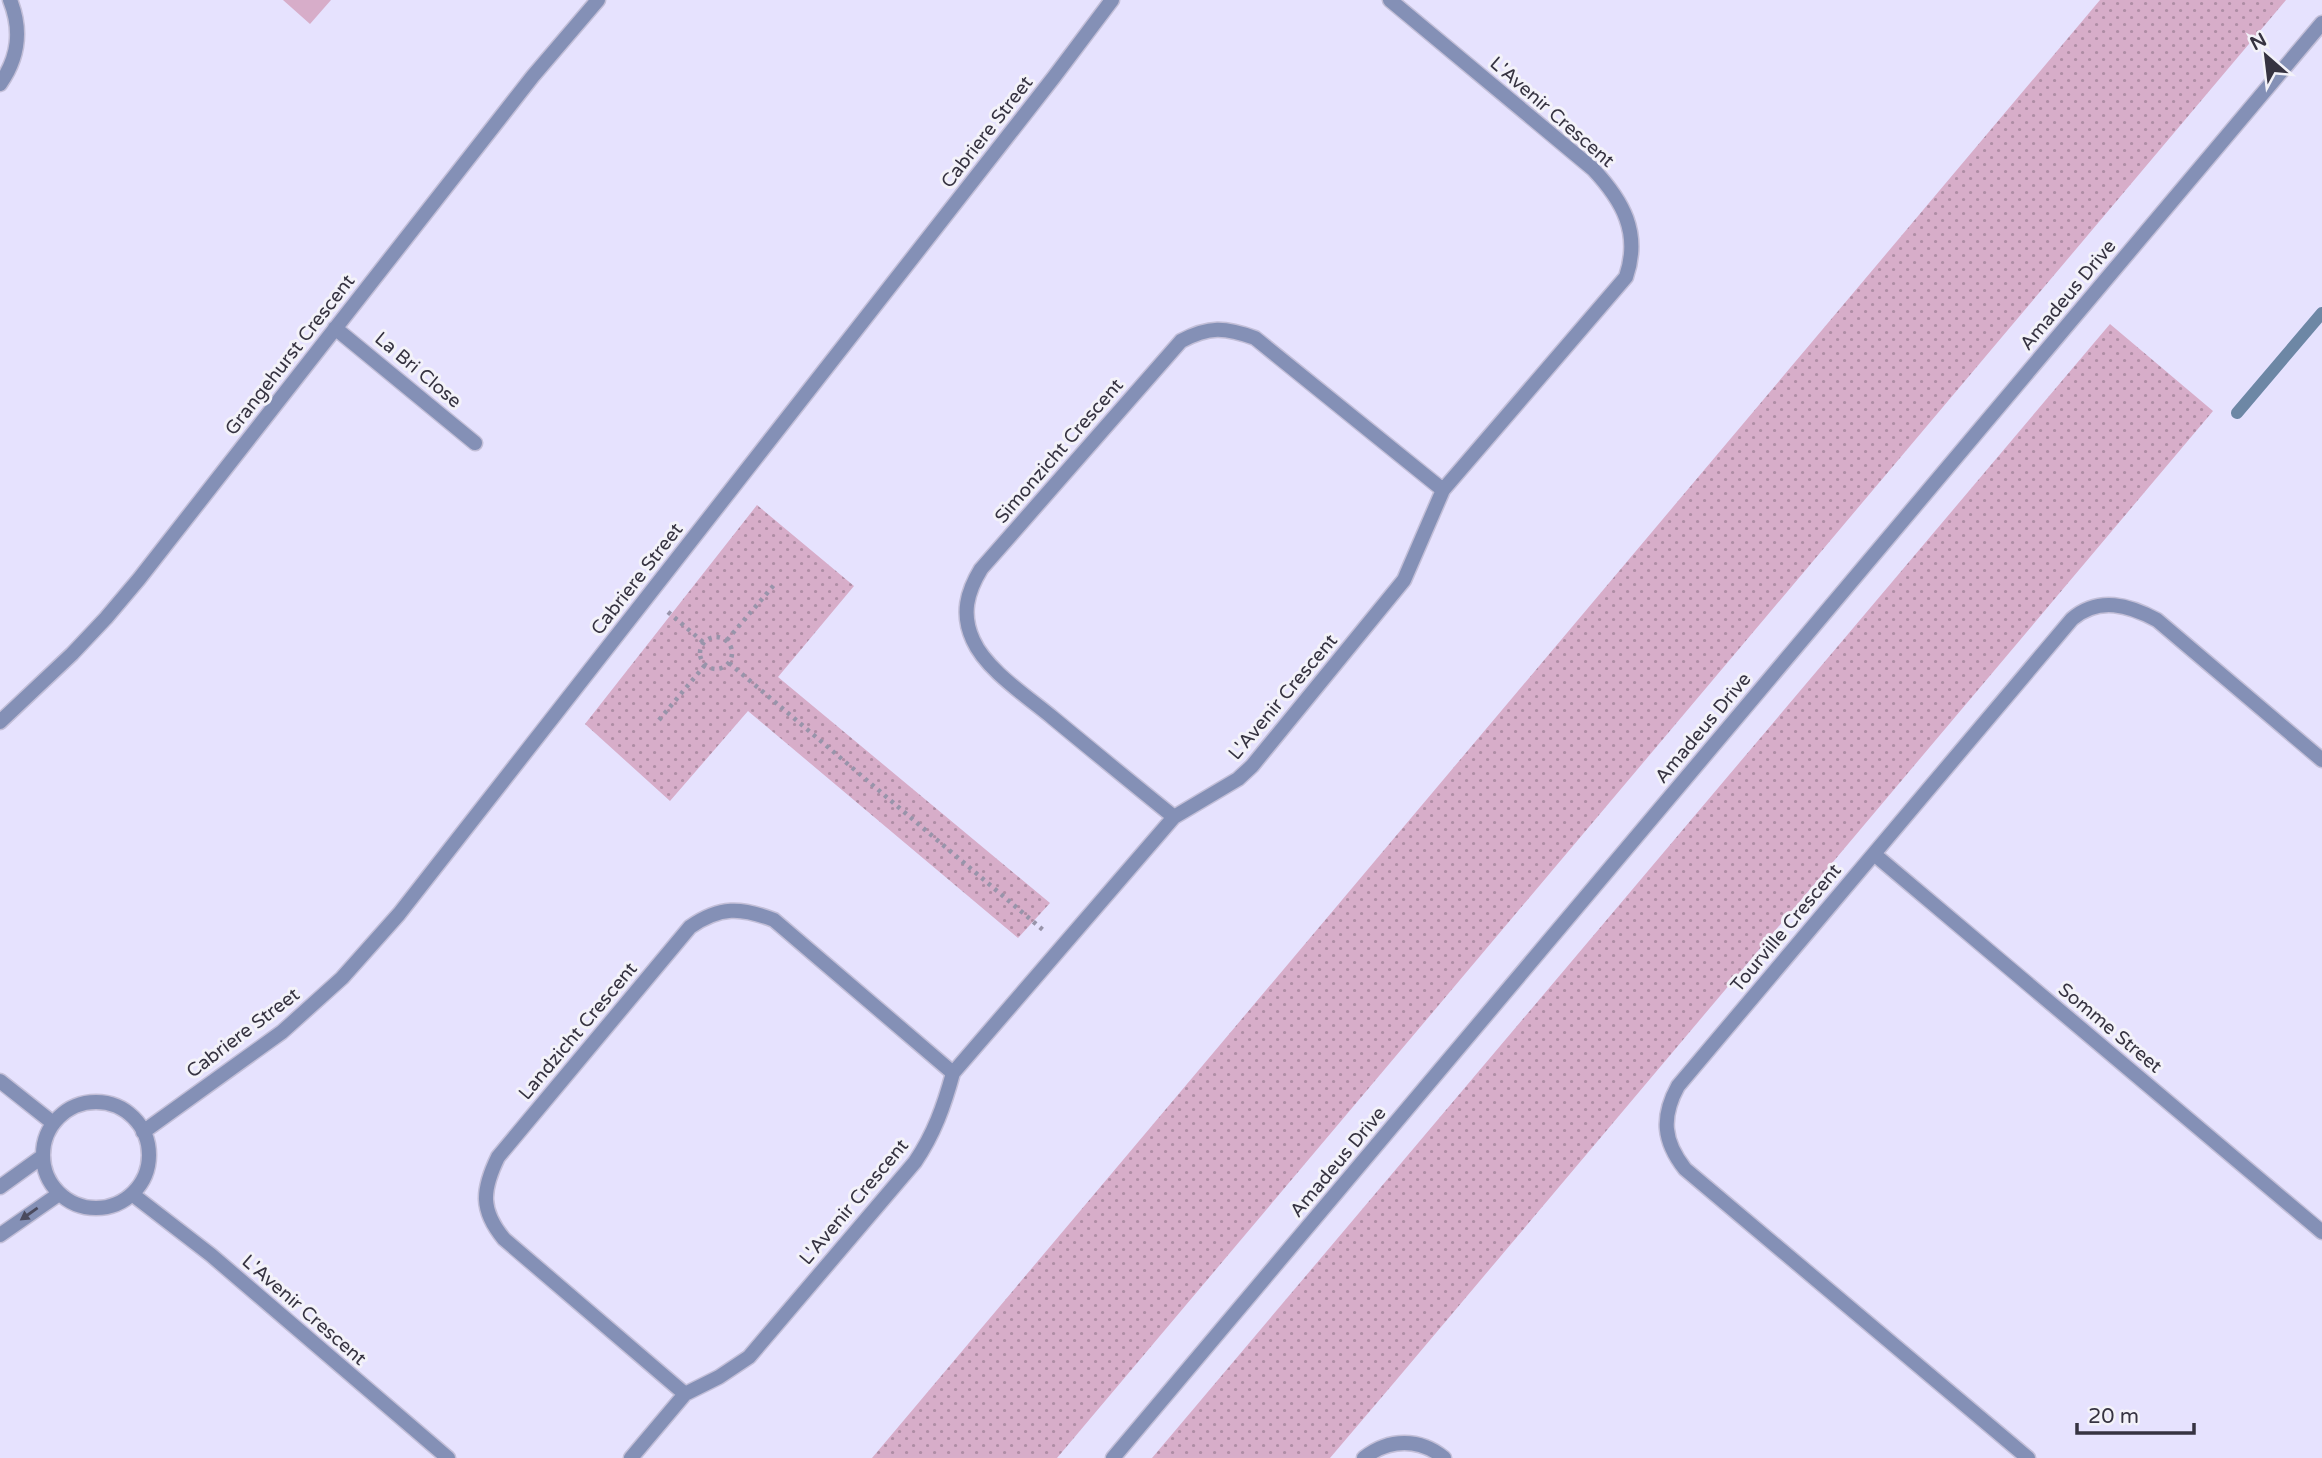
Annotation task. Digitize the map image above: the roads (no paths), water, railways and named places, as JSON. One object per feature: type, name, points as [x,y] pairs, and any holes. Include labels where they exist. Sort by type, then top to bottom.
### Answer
[{"type":"street","points":[[0,84],[16,53],[18,37],[17,18],[10,0]]},
{"type":"street","name":"Grangehurst Crescent","points":[[0,722],[106,618],[533,76],[598,0]]},
{"type":"street","name":"Cabriere Street","points":[[144,1132],[282,1032],[342,978],[399,914],[1112,0]]},
{"type":"street","name":"L'Avenir Crescent","points":[[631,1458],[685,1394],[719,1377],[749,1357],[915,1162],[940,1118],[953,1073],[1174,817],[1238,779],[1252,766],[1404,580],[1443,490],[1626,277],[1631,264],[1632,244],[1625,214],[1620,201],[1593,169],[1390,0]]},
{"type":"street","name":"Amadeus Drive","points":[[1113,1458],[2322,23]]},
{"type":"street","name":"La Bri Close","points":[[335,328],[475,443]]},
{"type":"street","name":"Simonzicht Crescent","points":[[1174,817],[1017,689],[982,654],[968,627],[965,608],[971,586],[981,569],[1181,341],[1203,331],[1226,329],[1255,338],[1443,490]]},
{"type":"street","name":"Tourville Crescent","points":[[2028,1458],[1685,1169],[1677,1159],[1667,1136],[1666,1119],[1670,1101],[1678,1086],[2073,619],[2092,606],[2122,606],[2140,610],[2157,620],[2322,760]]},
{"type":"street","name":"Somme Street","points":[[1874,854],[2322,1232]]},
{"type":"street","name":"Landzicht Crescent","points":[[685,1394],[504,1239],[492,1225],[485,1192],[487,1180],[498,1157],[690,927],[703,918],[729,910],[759,914],[774,920],[953,1073]]},
{"type":"street","points":[[0,1081],[53,1124]]},
{"type":"street","points":[[99,1102],[127,1112],[144,1132],[148,1147],[148,1164],[143,1180],[132,1194],[117,1204],[99,1208],[82,1207],[59,1194],[46,1173],[43,1156],[45,1139],[53,1124],[66,1112],[81,1105],[99,1102]]},
{"type":"street","points":[[0,1187],[43,1156]]},
{"type":"street","points":[[0,1235],[59,1194]]},
{"type":"street","name":"L'Avenir Crescent","points":[[132,1194],[211,1255],[448,1458]]},
{"type":"street","points":[[1364,1458],[1385,1446],[1411,1443],[1435,1450],[1444,1458]]},
{"type":"waterway","points":[[2237,413],[2322,313]]}]
